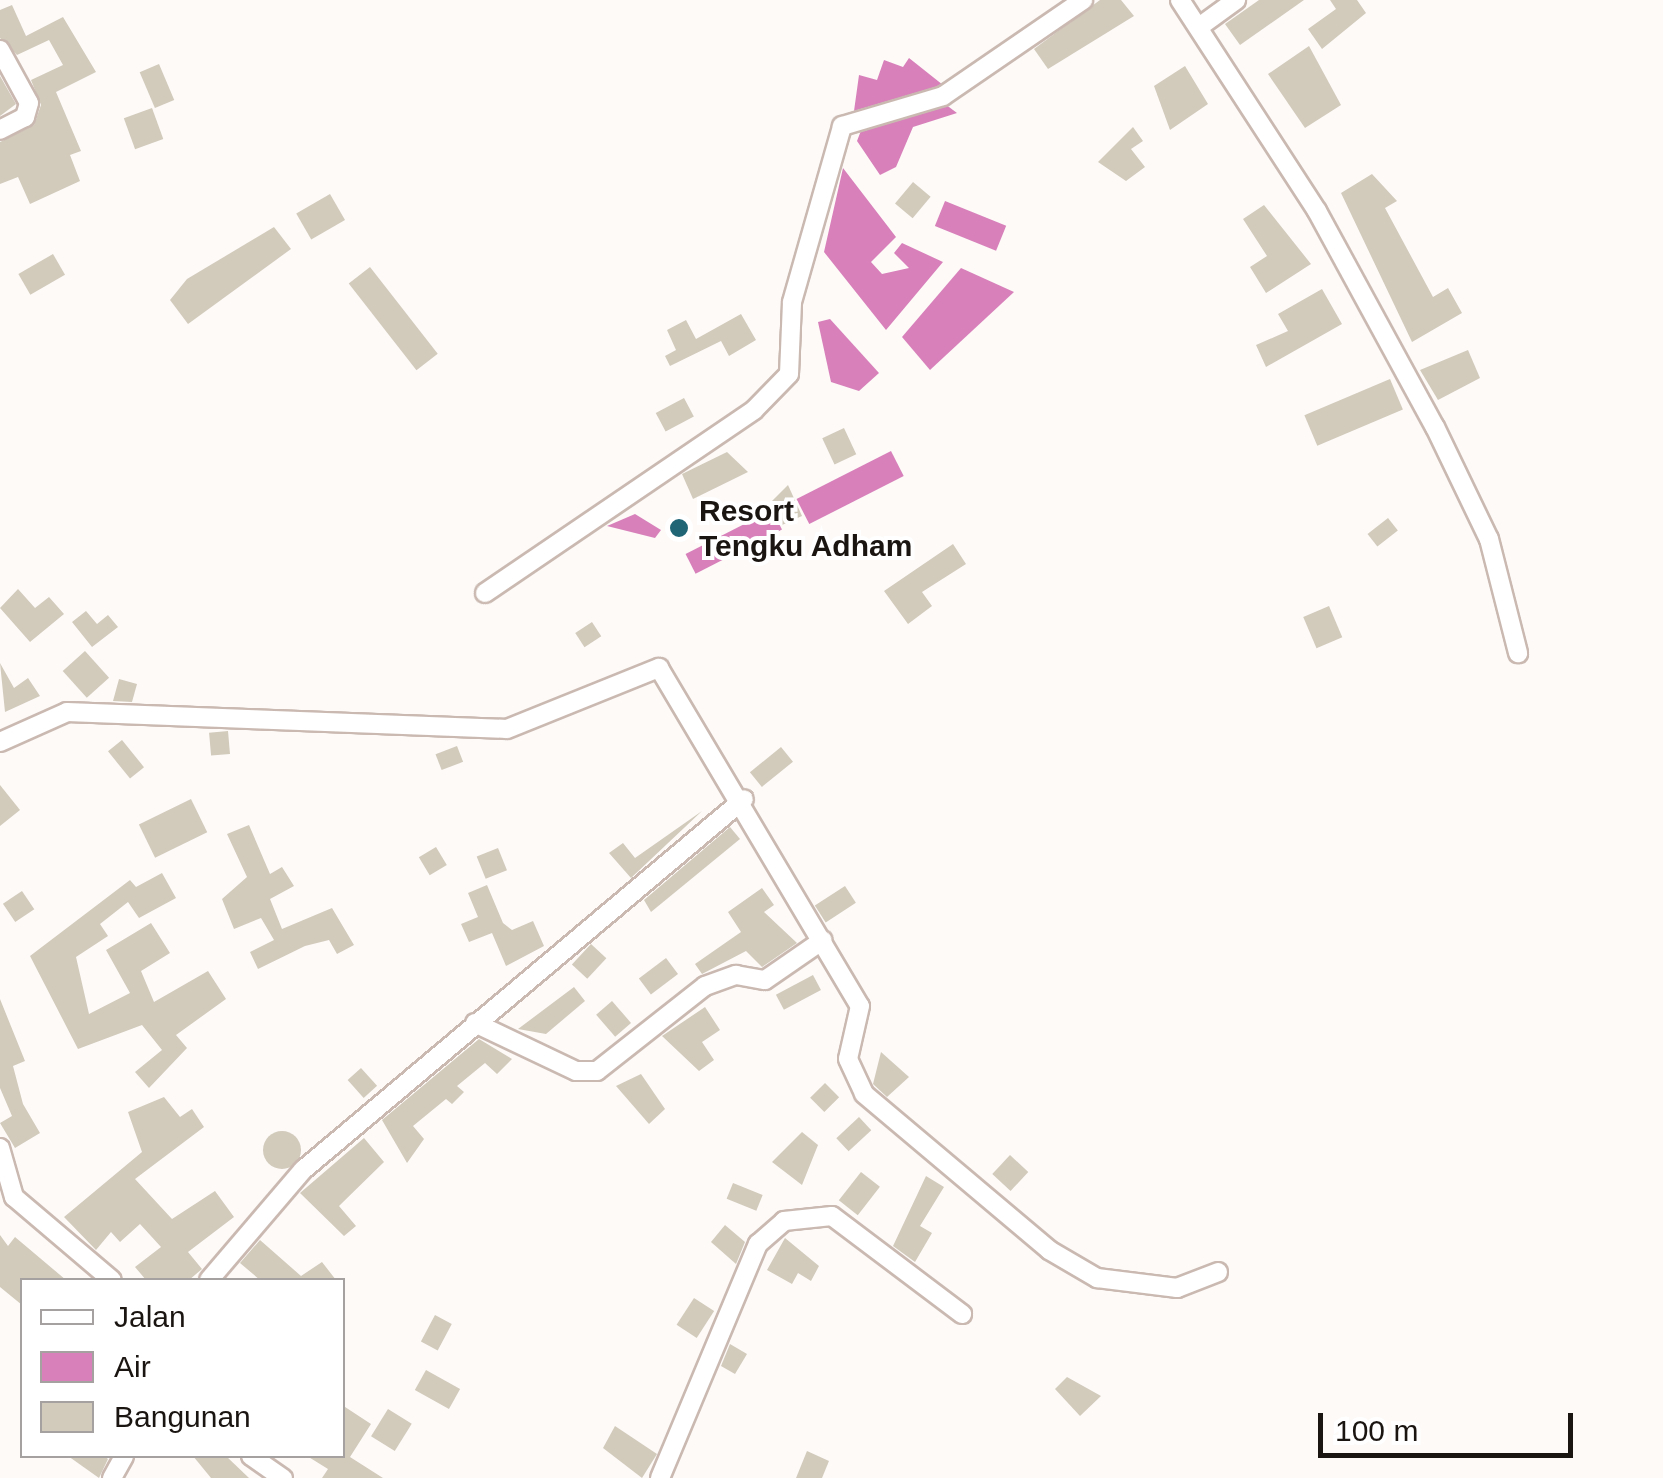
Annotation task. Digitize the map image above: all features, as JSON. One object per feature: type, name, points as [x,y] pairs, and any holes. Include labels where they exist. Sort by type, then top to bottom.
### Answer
[{"type":"street","points":[[485,593],[754,410],[789,374],[792,302],[842,126],[943,96],[1083,0]]},
{"type":"street","points":[[1180,0],[1318,211],[1435,427],[1489,540],[1518,653]]},
{"type":"street","points":[[1200,27],[1236,0]]},
{"type":"street","points":[[0,50],[29,102],[24,117],[0,130]]},
{"type":"street","points":[[0,742],[86,712],[507,728],[659,668],[744,798],[860,1006],[848,1059],[864,1094],[1049,1250],[1098,1278],[1177,1288],[1218,1272]]},
{"type":"street","points":[[210,1278],[303,1170],[744,798]]},
{"type":"street","points":[[475,1023],[576,1071],[597,1071],[705,986],[736,974],[765,980],[822,940]]},
{"type":"street","points":[[0,1148],[14,1197],[110,1278]]},
{"type":"street","points":[[660,1478],[758,1244],[784,1221],[832,1216],[962,1314]]},
{"type":"street","points":[[253,1458],[282,1478]]},
{"type":"water","points":[[909,58],[943,85],[854,111],[859,75],[877,80],[884,60],[903,67]]},
{"type":"water","points":[[945,104],[957,113],[913,127],[896,167],[880,175],[857,141],[862,128]]},
{"type":"water","points":[[843,168],[896,237],[871,262],[882,274],[909,268],[894,253],[902,243],[943,262],[886,330],[824,252]]},
{"type":"water","points":[[945,201],[1006,226],[996,251],[935,226]]},
{"type":"water","points":[[961,268],[1014,292],[930,370],[902,337]]},
{"type":"water","points":[[830,319],[879,373],[859,391],[831,382],[818,322]]},
{"type":"water","points":[[891,451],[904,476],[809,524],[797,499]]},
{"type":"water","points":[[772,510],[782,530],[696,574],[686,554]]},
{"type":"water","points":[[635,514],[661,530],[655,538],[607,526]]},
{"type":"building","points":[[1100,0],[1121,0],[1134,16],[1048,69],[1034,49]]},
{"type":"building","points":[[1259,0],[1304,0],[1240,45],[1225,24]]},
{"type":"building","points":[[1330,0],[1357,0],[1366,13],[1322,49],[1308,29],[1336,9]]},
{"type":"building","points":[[12,5],[26,36],[63,17],[96,72],[56,92],[81,151],[70,155],[80,181],[30,204],[18,177],[0,184],[0,142],[34,125],[41,105],[31,80],[63,65],[49,40],[17,55],[0,38],[0,10]]},
{"type":"building","points":[[1309,46],[1341,105],[1305,128],[1268,74]]},
{"type":"building","points":[[159,64],[174,100],[155,108],[140,72]]},
{"type":"building","points":[[1185,66],[1208,104],[1170,130],[1154,86]]},
{"type":"building","points":[[0,76],[16,104],[0,116]]},
{"type":"building","points":[[152,108],[163,139],[135,149],[124,118]]},
{"type":"building","points":[[1133,127],[1143,141],[1131,149],[1145,167],[1126,181],[1098,162]]},
{"type":"building","points":[[1372,174],[1397,201],[1385,208],[1433,297],[1448,288],[1462,313],[1412,342],[1341,193]]},
{"type":"building","points":[[913,182],[931,197],[913,218],[895,203]]},
{"type":"building","points":[[330,194],[345,220],[311,239],[296,213]]},
{"type":"building","points":[[1264,205],[1311,264],[1266,293],[1250,267],[1267,256],[1243,219]]},
{"type":"building","points":[[274,227],[291,249],[188,324],[170,300],[187,279]]},
{"type":"building","points":[[53,254],[65,275],[30,295],[18,274]]},
{"type":"building","points":[[370,267],[438,354],[416,370],[349,284]]},
{"type":"building","points":[[1322,289],[1342,324],[1266,367],[1256,345],[1288,331],[1278,314]]},
{"type":"building","points":[[741,314],[756,340],[729,356],[721,341],[670,366],[665,356],[676,350],[667,330],[686,320],[696,339]]},
{"type":"building","points":[[1468,350],[1480,378],[1438,400],[1420,370]]},
{"type":"building","points":[[1390,379],[1403,409],[1317,446],[1304,415]]},
{"type":"building","points":[[684,398],[694,417],[666,432],[656,413]]},
{"type":"building","points":[[844,428],[856,454],[835,464],[822,438]]},
{"type":"building","points":[[727,452],[748,472],[693,499],[682,474]]},
{"type":"building","points":[[788,485],[802,516],[782,525],[771,502]]},
{"type":"building","points":[[1388,518],[1398,531],[1377,547],[1368,534]]},
{"type":"building","points":[[953,544],[966,564],[922,592],[932,606],[908,624],[884,591]]},
{"type":"building","points":[[18,589],[35,608],[49,597],[64,614],[30,642],[0,608]]},
{"type":"building","points":[[1329,606],[1342,637],[1317,648],[1303,617]]},
{"type":"building","points":[[86,611],[97,624],[108,615],[118,627],[92,647],[72,622]]},
{"type":"building","points":[[592,622],[601,636],[584,647],[575,633]]},
{"type":"building","points":[[85,651],[109,678],[87,698],[63,671]]},
{"type":"building","points":[[0,663],[14,688],[28,678],[40,696],[5,712]]},
{"type":"building","points":[[119,679],[137,684],[132,702],[113,701]]},
{"type":"building","points":[[228,731],[230,754],[211,756],[209,733]]},
{"type":"building","points":[[122,740],[144,767],[130,779],[108,751]]},
{"type":"building","points":[[457,746],[463,762],[442,770],[436,754]]},
{"type":"building","points":[[781,747],[793,762],[762,787],[750,772]]},
{"type":"building","points":[[0,785],[20,810],[0,826]]},
{"type":"building","points":[[191,799],[207,832],[155,858],[139,824]]},
{"type":"building","points":[[702,811],[631,878],[609,853],[623,843],[635,858]]},
{"type":"building","points":[[249,825],[270,874],[282,867],[294,886],[270,899],[282,929],[332,908],[354,945],[337,954],[329,940],[305,946],[258,969],[250,952],[274,940],[261,918],[234,929],[222,899],[247,877],[227,834]]},
{"type":"building","points":[[730,827],[740,839],[651,912],[644,900]]},
{"type":"building","points":[[436,847],[447,865],[430,875],[419,857]]},
{"type":"building","points":[[498,848],[507,870],[486,879],[477,857]]},
{"type":"building","points":[[162,873],[176,898],[139,918],[128,902],[100,924],[108,936],[76,957],[89,1014],[130,993],[106,950],[151,923],[170,953],[141,971],[154,1002],[208,971],[226,999],[176,1035],[187,1048],[149,1088],[135,1072],[162,1050],[142,1025],[78,1049],[30,956],[130,880],[136,887]]},
{"type":"building","points":[[487,885],[503,923],[512,930],[533,921],[544,946],[506,966],[492,933],[469,942],[461,924],[478,917],[468,893]]},
{"type":"building","points":[[845,886],[856,903],[826,922],[815,906]]},
{"type":"building","points":[[762,888],[774,905],[764,912],[797,943],[762,967],[746,951],[702,974],[695,964],[741,932],[728,912]]},
{"type":"building","points":[[22,891],[34,909],[15,922],[3,904]]},
{"type":"building","points":[[591,944],[606,958],[587,979],[572,964]]},
{"type":"building","points":[[666,958],[678,974],[651,994],[639,978]]},
{"type":"building","points":[[813,975],[821,990],[784,1010],[776,995]]},
{"type":"building","points":[[574,987],[585,1001],[546,1034],[518,1029]]},
{"type":"building","points":[[0,999],[25,1061],[13,1066],[23,1104],[40,1133],[15,1148],[0,1123],[12,1116],[0,1088]]},
{"type":"building","points":[[612,1001],[631,1023],[615,1037],[596,1015]]},
{"type":"building","points":[[705,1007],[720,1030],[702,1042],[714,1060],[699,1071],[662,1036]]},
{"type":"building","points":[[479,1039],[512,1059],[497,1074],[485,1063],[457,1086],[464,1092],[452,1104],[446,1099],[413,1126],[424,1139],[407,1163],[382,1120]]},
{"type":"building","points":[[881,1052],[909,1077],[887,1097],[873,1084]]},
{"type":"building","points":[[361,1068],[377,1086],[364,1098],[348,1080]]},
{"type":"building","points":[[641,1074],[665,1109],[649,1124],[616,1086]]},
{"type":"building","points":[[825,1083],[839,1097],[824,1112],[810,1098]]},
{"type":"building","points":[[164,1097],[180,1117],[192,1109],[204,1127],[135,1179],[172,1219],[215,1191],[234,1217],[188,1252],[202,1269],[191,1278],[144,1278],[135,1267],[161,1247],[140,1224],[120,1242],[111,1232],[96,1250],[64,1217],[142,1152],[128,1112]]},
{"type":"building","points":[[859,1117],[871,1130],[849,1151],[836,1138]]},
{"type":"building","points":[[282,1131],[295,1137],[301,1150],[295,1163],[282,1169],[269,1163],[263,1150],[269,1137]]},
{"type":"building","points":[[802,1132],[818,1145],[802,1185],[772,1162]]},
{"type":"building","points":[[364,1138],[384,1162],[339,1206],[356,1226],[344,1236],[300,1193]]},
{"type":"building","points":[[1010,1155],[1028,1172],[1011,1191],[992,1174]]},
{"type":"building","points":[[861,1172],[880,1187],[858,1215],[839,1200]]},
{"type":"building","points":[[926,1176],[944,1187],[920,1226],[932,1233],[915,1262],[893,1246]]},
{"type":"building","points":[[733,1183],[763,1195],[756,1211],[727,1199]]},
{"type":"building","points":[[725,1225],[745,1242],[736,1264],[711,1242]]},
{"type":"building","points":[[0,1235],[8,1246],[15,1237],[64,1278],[20,1278],[20,1303],[0,1287]]},
{"type":"building","points":[[785,1238],[819,1266],[811,1281],[798,1273],[792,1284],[767,1270]]},
{"type":"building","points":[[260,1240],[301,1276],[322,1262],[334,1278],[258,1278],[240,1263]]},
{"type":"building","points":[[694,1298],[714,1311],[697,1338],[677,1325]]},
{"type":"building","points":[[435,1315],[452,1324],[438,1350],[421,1341]]},
{"type":"building","points":[[730,1344],[747,1354],[735,1374],[721,1366]]},
{"type":"building","points":[[426,1370],[460,1389],[449,1409],[415,1390]]},
{"type":"building","points":[[1067,1377],[1101,1396],[1080,1416],[1055,1389]]},
{"type":"building","points":[[345,1407],[371,1424],[350,1457],[383,1478],[322,1478],[328,1469],[310,1458],[345,1458]]},
{"type":"building","points":[[388,1409],[412,1424],[395,1451],[371,1436]]},
{"type":"building","points":[[615,1426],[657,1454],[642,1478],[603,1448]]},
{"type":"building","points":[[807,1451],[829,1461],[822,1478],[796,1478]]},
{"type":"building","points":[[71,1458],[107,1458],[99,1478]]},
{"type":"building","points":[[195,1458],[228,1458],[249,1478],[211,1478]]},
{"type":"place","name":"Resort Tengku Adham","points":[[679,528]]}]
